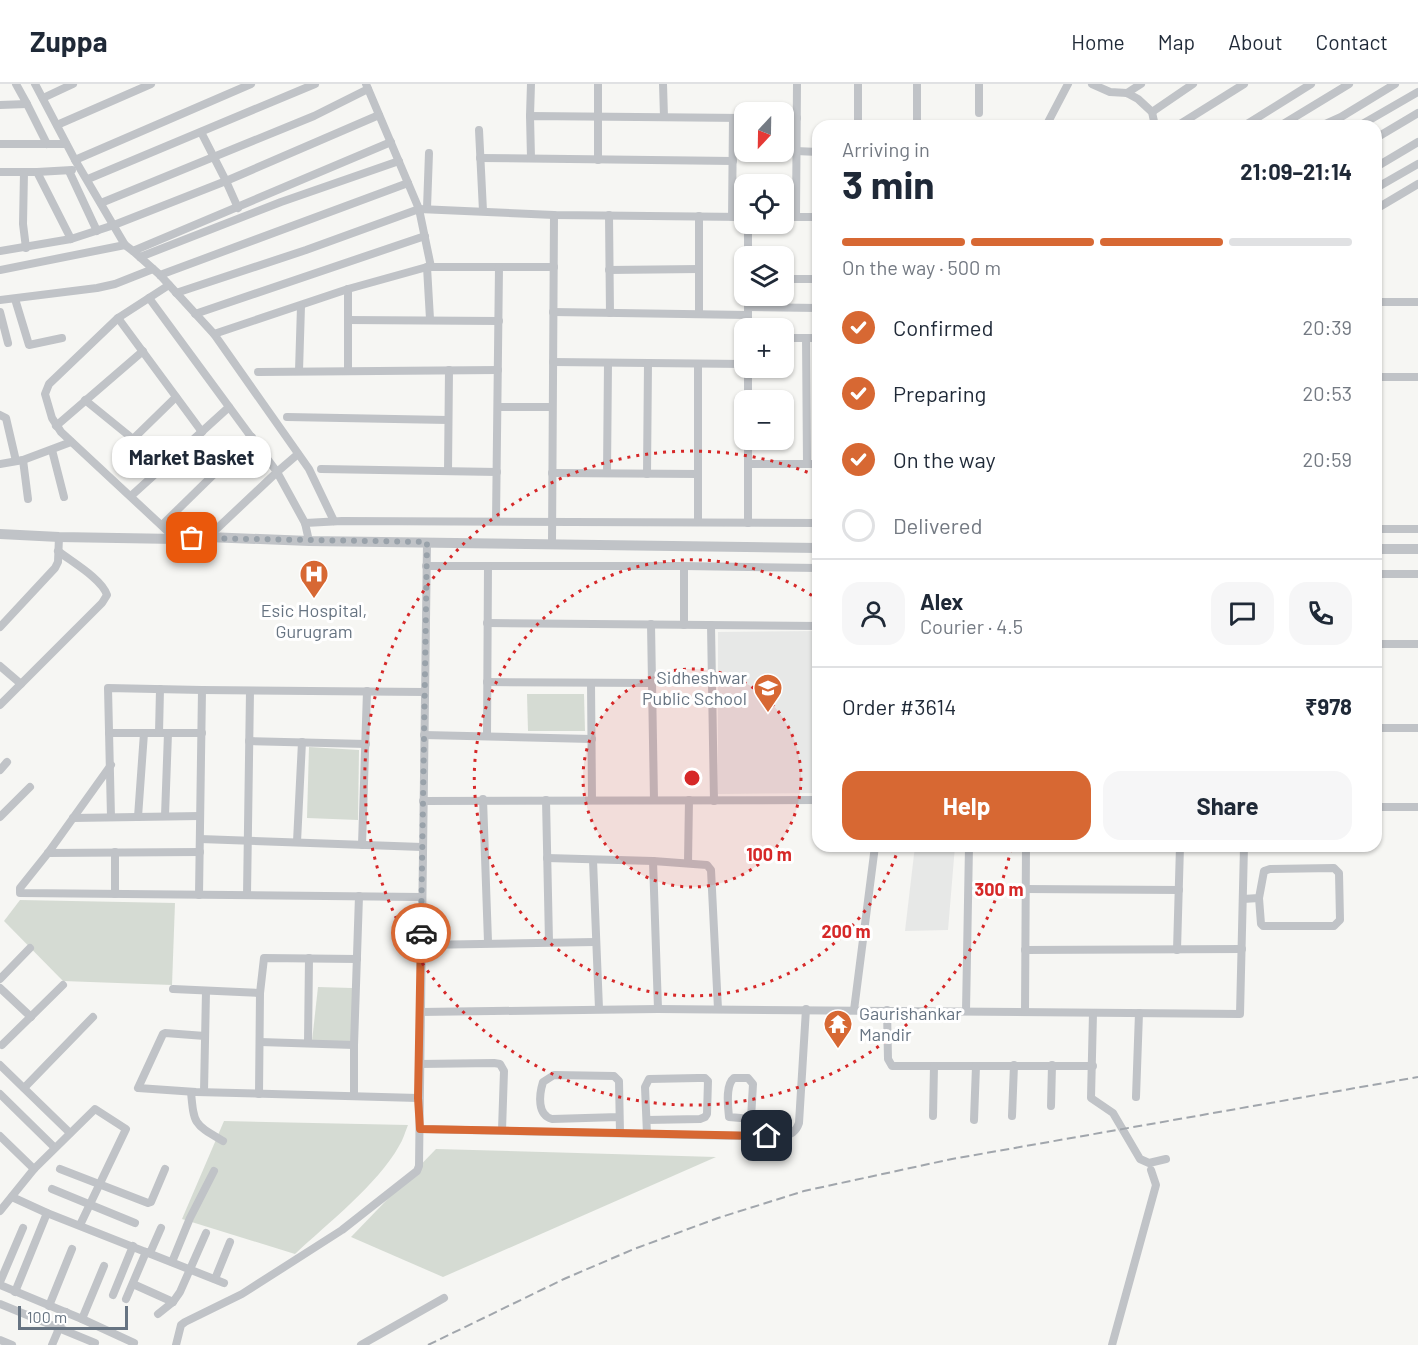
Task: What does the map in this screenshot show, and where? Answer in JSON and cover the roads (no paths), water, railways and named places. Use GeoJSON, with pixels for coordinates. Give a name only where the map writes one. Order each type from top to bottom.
{"type":"FeatureCollection","features":[{"type":"Feature","properties":{"kind":"street"},"geometry":{"type":"LineString","coordinates":[[16,84],[46,144]]}},
{"type":"Feature","properties":{"kind":"street"},"geometry":{"type":"LineString","coordinates":[[35,84],[66,144],[125,245],[156,272],[214,334],[309,469],[334,521]]}},
{"type":"Feature","properties":{"kind":"street"},"geometry":{"type":"LineString","coordinates":[[43,98],[73,84]]}},
{"type":"Feature","properties":{"kind":"street"},"geometry":{"type":"LineString","coordinates":[[57,125],[151,84]]}},
{"type":"Feature","properties":{"kind":"street"},"geometry":{"type":"LineString","coordinates":[[0,172],[69,171],[77,163],[251,84]]}},
{"type":"Feature","properties":{"kind":"street"},"geometry":{"type":"LineString","coordinates":[[88,179],[315,84]]}},
{"type":"Feature","properties":{"kind":"street"},"geometry":{"type":"LineString","coordinates":[[531,84],[531,158]]}},
{"type":"Feature","properties":{"kind":"street"},"geometry":{"type":"LineString","coordinates":[[598,84],[598,160]]}},
{"type":"Feature","properties":{"kind":"street"},"geometry":{"type":"LineString","coordinates":[[663,84],[664,117]]}},
{"type":"Feature","properties":{"kind":"street"},"geometry":{"type":"LineString","coordinates":[[797,84],[796,217],[812,218]]}},
{"type":"Feature","properties":{"kind":"street"},"geometry":{"type":"LineString","coordinates":[[858,84],[858,120]]}},
{"type":"Feature","properties":{"kind":"street"},"geometry":{"type":"LineString","coordinates":[[917,84],[917,120]]}},
{"type":"Feature","properties":{"kind":"street"},"geometry":{"type":"LineString","coordinates":[[979,84],[979,113]]}},
{"type":"Feature","properties":{"kind":"street"},"geometry":{"type":"LineString","coordinates":[[1049,120],[1068,84]]}},
{"type":"Feature","properties":{"kind":"street"},"geometry":{"type":"LineString","coordinates":[[1092,84],[1110,92],[1127,93],[1152,112],[1154,120]]}},
{"type":"Feature","properties":{"kind":"street"},"geometry":{"type":"LineString","coordinates":[[1127,93],[1141,84]]}},
{"type":"Feature","properties":{"kind":"street"},"geometry":{"type":"LineString","coordinates":[[1152,112],[1193,84]]}},
{"type":"Feature","properties":{"kind":"street"},"geometry":{"type":"LineString","coordinates":[[1187,120],[1244,84]]}},
{"type":"Feature","properties":{"kind":"street"},"geometry":{"type":"LineString","coordinates":[[1254,120],[1311,84]]}},
{"type":"Feature","properties":{"kind":"street"},"geometry":{"type":"LineString","coordinates":[[1290,120],[1349,84]]}},
{"type":"Feature","properties":{"kind":"street"},"geometry":{"type":"LineString","coordinates":[[1334,120],[1395,84]]}},
{"type":"Feature","properties":{"kind":"street"},"geometry":{"type":"LineString","coordinates":[[101,203],[314,116],[367,87],[408,183],[423,208]]}},
{"type":"Feature","properties":{"kind":"street"},"geometry":{"type":"LineString","coordinates":[[1369,120],[1418,92]]}},
{"type":"Feature","properties":{"kind":"street"},"geometry":{"type":"LineString","coordinates":[[0,105],[27,104]]}},
{"type":"Feature","properties":{"kind":"street"},"geometry":{"type":"LineString","coordinates":[[1382,134],[1418,113]]}},
{"type":"Feature","properties":{"kind":"street"},"geometry":{"type":"LineString","coordinates":[[0,251],[71,239],[114,225],[226,181],[379,115]]}},
{"type":"Feature","properties":{"kind":"street"},"geometry":{"type":"LineString","coordinates":[[176,293],[423,208],[554,214],[732,217],[733,118],[530,116]]}},
{"type":"Feature","properties":{"kind":"street"},"geometry":{"type":"LineString","coordinates":[[479,130],[483,211]]}},
{"type":"Feature","properties":{"kind":"street"},"geometry":{"type":"LineString","coordinates":[[201,132],[238,208]]}},
{"type":"Feature","properties":{"kind":"street"},"geometry":{"type":"LineString","coordinates":[[136,254],[390,142]]}},
{"type":"Feature","properties":{"kind":"street"},"geometry":{"type":"LineString","coordinates":[[1382,163],[1418,142]]}},
{"type":"Feature","properties":{"kind":"street"},"geometry":{"type":"LineString","coordinates":[[0,144],[66,144]]}},
{"type":"Feature","properties":{"kind":"street"},"geometry":{"type":"LineString","coordinates":[[796,151],[812,152]]}},
{"type":"Feature","properties":{"kind":"street"},"geometry":{"type":"LineString","coordinates":[[429,153],[423,208],[429,267],[430,319]]}},
{"type":"Feature","properties":{"kind":"street"},"geometry":{"type":"LineString","coordinates":[[480,158],[733,161]]}},
{"type":"Feature","properties":{"kind":"street"},"geometry":{"type":"LineString","coordinates":[[136,254],[399,161]]}},
{"type":"Feature","properties":{"kind":"street"},"geometry":{"type":"LineString","coordinates":[[1382,185],[1418,164]]}},
{"type":"Feature","properties":{"kind":"street"},"geometry":{"type":"LineString","coordinates":[[69,171],[97,231]]}},
{"type":"Feature","properties":{"kind":"street"},"geometry":{"type":"LineString","coordinates":[[24,172],[23,224],[26,248]]}},
{"type":"Feature","properties":{"kind":"street"},"geometry":{"type":"LineString","coordinates":[[37,172],[71,239]]}},
{"type":"Feature","properties":{"kind":"street"},"geometry":{"type":"LineString","coordinates":[[0,300],[115,284],[156,272],[408,183]]}},
{"type":"Feature","properties":{"kind":"street"},"geometry":{"type":"LineString","coordinates":[[1382,205],[1418,184]]}},
{"type":"Feature","properties":{"kind":"street"},"geometry":{"type":"LineString","coordinates":[[278,190],[281,202]]}},
{"type":"Feature","properties":{"kind":"street"},"geometry":{"type":"LineString","coordinates":[[552,543],[554,214]]}},
{"type":"Feature","properties":{"kind":"street"},"geometry":{"type":"LineString","coordinates":[[609,215],[610,313]]}},
{"type":"Feature","properties":{"kind":"street"},"geometry":{"type":"LineString","coordinates":[[699,216],[699,314]]}},
{"type":"Feature","properties":{"kind":"street"},"geometry":{"type":"LineString","coordinates":[[195,314],[425,236]]}},
{"type":"Feature","properties":{"kind":"street"},"geometry":{"type":"LineString","coordinates":[[0,270],[125,245]]}},
{"type":"Feature","properties":{"kind":"street"},"geometry":{"type":"LineString","coordinates":[[214,334],[348,289],[429,267],[554,267]]}},
{"type":"Feature","properties":{"kind":"street"},"geometry":{"type":"LineString","coordinates":[[496,521],[499,267]]}},
{"type":"Feature","properties":{"kind":"street"},"geometry":{"type":"LineString","coordinates":[[609,270],[699,269]]}},
{"type":"Feature","properties":{"kind":"street"},"geometry":{"type":"LineString","coordinates":[[794,279],[812,279]]}},
{"type":"Feature","properties":{"kind":"street"},"geometry":{"type":"LineString","coordinates":[[169,285],[118,318],[45,389],[45,398],[56,426],[176,539]]}},
{"type":"Feature","properties":{"kind":"street"},"geometry":{"type":"LineString","coordinates":[[348,289],[348,370]]}},
{"type":"Feature","properties":{"kind":"street"},"geometry":{"type":"LineString","coordinates":[[149,298],[276,472],[305,523],[309,541]]}},
{"type":"Feature","properties":{"kind":"street"},"geometry":{"type":"LineString","coordinates":[[15,299],[29,345],[62,338]]}},
{"type":"Feature","properties":{"kind":"street"},"geometry":{"type":"LineString","coordinates":[[1382,302],[1418,302]]}},
{"type":"Feature","properties":{"kind":"street"},"geometry":{"type":"LineString","coordinates":[[299,370],[301,306]]}},
{"type":"Feature","properties":{"kind":"street"},"geometry":{"type":"LineString","coordinates":[[748,306],[748,318]]}},
{"type":"Feature","properties":{"kind":"street"},"geometry":{"type":"LineString","coordinates":[[553,312],[699,314],[812,308]]}},
{"type":"Feature","properties":{"kind":"street"},"geometry":{"type":"LineString","coordinates":[[0,312],[8,343]]}},
{"type":"Feature","properties":{"kind":"street"},"geometry":{"type":"LineString","coordinates":[[118,318],[202,432]]}},
{"type":"Feature","properties":{"kind":"street"},"geometry":{"type":"LineString","coordinates":[[348,320],[499,321]]}},
{"type":"Feature","properties":{"kind":"street"},"geometry":{"type":"LineString","coordinates":[[794,338],[812,338]]}},
{"type":"Feature","properties":{"kind":"street"},"geometry":{"type":"LineString","coordinates":[[806,338],[807,464]]}},
{"type":"Feature","properties":{"kind":"street"},"geometry":{"type":"LineString","coordinates":[[56,426],[143,351]]}},
{"type":"Feature","properties":{"kind":"street"},"geometry":{"type":"LineString","coordinates":[[553,362],[734,364]]}},
{"type":"Feature","properties":{"kind":"street"},"geometry":{"type":"LineString","coordinates":[[607,473],[608,363]]}},
{"type":"Feature","properties":{"kind":"street"},"geometry":{"type":"LineString","coordinates":[[646,474],[648,363]]}},
{"type":"Feature","properties":{"kind":"street"},"geometry":{"type":"LineString","coordinates":[[698,364],[698,522]]}},
{"type":"Feature","properties":{"kind":"street"},"geometry":{"type":"LineString","coordinates":[[448,471],[449,370]]}},
{"type":"Feature","properties":{"kind":"street"},"geometry":{"type":"LineString","coordinates":[[258,372],[498,370]]}},
{"type":"Feature","properties":{"kind":"street"},"geometry":{"type":"LineString","coordinates":[[1382,377],[1418,377]]}},
{"type":"Feature","properties":{"kind":"street"},"geometry":{"type":"LineString","coordinates":[[133,439],[176,397]]}},
{"type":"Feature","properties":{"kind":"street"},"geometry":{"type":"LineString","coordinates":[[85,400],[165,465]]}},
{"type":"Feature","properties":{"kind":"street"},"geometry":{"type":"LineString","coordinates":[[131,496],[229,407]]}},
{"type":"Feature","properties":{"kind":"street"},"geometry":{"type":"LineString","coordinates":[[498,408],[552,407]]}},
{"type":"Feature","properties":{"kind":"street"},"geometry":{"type":"LineString","coordinates":[[0,416],[6,418],[28,500]]}},
{"type":"Feature","properties":{"kind":"street"},"geometry":{"type":"LineString","coordinates":[[287,417],[448,420]]}},
{"type":"Feature","properties":{"kind":"street"},"geometry":{"type":"LineString","coordinates":[[162,525],[252,437]]}},
{"type":"Feature","properties":{"kind":"street"},"geometry":{"type":"LineString","coordinates":[[0,464],[52,450],[71,442]]}},
{"type":"Feature","properties":{"kind":"street"},"geometry":{"type":"LineString","coordinates":[[52,450],[64,497]]}},
{"type":"Feature","properties":{"kind":"street"},"geometry":{"type":"LineString","coordinates":[[748,450],[748,522]]}},
{"type":"Feature","properties":{"kind":"street"},"geometry":{"type":"LineString","coordinates":[[208,537],[298,454]]}},
{"type":"Feature","properties":{"kind":"street"},"geometry":{"type":"LineString","coordinates":[[748,464],[812,464]]}},
{"type":"Feature","properties":{"kind":"street"},"geometry":{"type":"LineString","coordinates":[[321,469],[497,472]]}},
{"type":"Feature","properties":{"kind":"street"},"geometry":{"type":"LineString","coordinates":[[552,473],[698,474]]}},
{"type":"Feature","properties":{"kind":"street"},"geometry":{"type":"LineString","coordinates":[[305,523],[334,521],[812,523]]}},
{"type":"Feature","properties":{"kind":"street"},"geometry":{"type":"LineString","coordinates":[[1382,529],[1418,529]]}},
{"type":"Feature","properties":{"kind":"street"},"geometry":{"type":"LineString","coordinates":[[0,534],[59,537],[176,539],[208,537],[309,541],[812,548]]}},
{"type":"Feature","properties":{"kind":"street"},"geometry":{"type":"LineString","coordinates":[[0,627],[51,573],[58,562],[59,537]]}},
{"type":"Feature","properties":{"kind":"street"},"geometry":{"type":"LineString","coordinates":[[176,1345],[181,1325],[185,1322],[242,1294],[342,1230],[417,1171],[420,1162],[418,1098],[427,542]]}},
{"type":"Feature","properties":{"kind":"street"},"geometry":{"type":"LineString","coordinates":[[1382,549],[1418,549]]}},
{"type":"Feature","properties":{"kind":"street"},"geometry":{"type":"LineString","coordinates":[[0,705],[102,603],[107,595],[94,579],[58,552]]}},
{"type":"Feature","properties":{"kind":"street"},"geometry":{"type":"LineString","coordinates":[[426,566],[812,568]]}},
{"type":"Feature","properties":{"kind":"street"},"geometry":{"type":"LineString","coordinates":[[487,736],[488,566]]}},
{"type":"Feature","properties":{"kind":"street"},"geometry":{"type":"LineString","coordinates":[[684,566],[684,625]]}},
{"type":"Feature","properties":{"kind":"street"},"geometry":{"type":"LineString","coordinates":[[1382,574],[1418,574]]}},
{"type":"Feature","properties":{"kind":"street"},"geometry":{"type":"LineString","coordinates":[[487,623],[812,626]]}},
{"type":"Feature","properties":{"kind":"street"},"geometry":{"type":"LineString","coordinates":[[651,624],[654,800]]}},
{"type":"Feature","properties":{"kind":"street"},"geometry":{"type":"LineString","coordinates":[[711,625],[714,801]]}},
{"type":"Feature","properties":{"kind":"street"},"geometry":{"type":"LineString","coordinates":[[1382,644],[1418,644]]}},
{"type":"Feature","properties":{"kind":"street"},"geometry":{"type":"LineString","coordinates":[[0,666],[21,684]]}},
{"type":"Feature","properties":{"kind":"street"},"geometry":{"type":"LineString","coordinates":[[487,682],[652,683]]}},
{"type":"Feature","properties":{"kind":"street"},"geometry":{"type":"LineString","coordinates":[[591,683],[592,800]]}},
{"type":"Feature","properties":{"kind":"street"},"geometry":{"type":"LineString","coordinates":[[111,817],[108,688],[424,692]]}},
{"type":"Feature","properties":{"kind":"street"},"geometry":{"type":"LineString","coordinates":[[160,689],[164,733],[165,816]]}},
{"type":"Feature","properties":{"kind":"street"},"geometry":{"type":"LineString","coordinates":[[199,895],[202,690]]}},
{"type":"Feature","properties":{"kind":"street"},"geometry":{"type":"LineString","coordinates":[[247,895],[250,691]]}},
{"type":"Feature","properties":{"kind":"street"},"geometry":{"type":"LineString","coordinates":[[362,845],[366,691]]}},
{"type":"Feature","properties":{"kind":"street"},"geometry":{"type":"LineString","coordinates":[[1382,728],[1418,728]]}},
{"type":"Feature","properties":{"kind":"street"},"geometry":{"type":"LineString","coordinates":[[109,733],[202,733]]}},
{"type":"Feature","properties":{"kind":"street"},"geometry":{"type":"LineString","coordinates":[[138,817],[144,733]]}},
{"type":"Feature","properties":{"kind":"street"},"geometry":{"type":"LineString","coordinates":[[424,735],[592,739]]}},
{"type":"Feature","properties":{"kind":"street"},"geometry":{"type":"LineString","coordinates":[[249,741],[366,744]]}},
{"type":"Feature","properties":{"kind":"street"},"geometry":{"type":"LineString","coordinates":[[297,842],[302,742]]}},
{"type":"Feature","properties":{"kind":"street"},"geometry":{"type":"LineString","coordinates":[[0,770],[7,762]]}},
{"type":"Feature","properties":{"kind":"street"},"geometry":{"type":"LineString","coordinates":[[111,765],[20,888],[20,893],[421,897]]}},
{"type":"Feature","properties":{"kind":"street"},"geometry":{"type":"LineString","coordinates":[[0,817],[30,787]]}},
{"type":"Feature","properties":{"kind":"street"},"geometry":{"type":"LineString","coordinates":[[423,801],[483,799],[812,800]]}},
{"type":"Feature","properties":{"kind":"street"},"geometry":{"type":"LineString","coordinates":[[483,799],[488,942]]}},
{"type":"Feature","properties":{"kind":"street"},"geometry":{"type":"LineString","coordinates":[[546,800],[549,942]]}},
{"type":"Feature","properties":{"kind":"street"},"geometry":{"type":"LineString","coordinates":[[688,800],[688,862]]}},
{"type":"Feature","properties":{"kind":"street"},"geometry":{"type":"LineString","coordinates":[[1382,807],[1418,807]]}},
{"type":"Feature","properties":{"kind":"street"},"geometry":{"type":"LineString","coordinates":[[73,818],[200,816]]}},
{"type":"Feature","properties":{"kind":"street"},"geometry":{"type":"LineString","coordinates":[[200,838],[422,847]]}},
{"type":"Feature","properties":{"kind":"street"},"geometry":{"type":"LineString","coordinates":[[115,852],[116,894]]}},
{"type":"Feature","properties":{"kind":"street"},"geometry":{"type":"LineString","coordinates":[[48,853],[200,852]]}},
{"type":"Feature","properties":{"kind":"street"},"geometry":{"type":"LineString","coordinates":[[854,1010],[874,852]]}},
{"type":"Feature","properties":{"kind":"street"},"geometry":{"type":"LineString","coordinates":[[966,1011],[969,852]]}},
{"type":"Feature","properties":{"kind":"street"},"geometry":{"type":"LineString","coordinates":[[1025,1012],[1026,852]]}},
{"type":"Feature","properties":{"kind":"street"},"geometry":{"type":"LineString","coordinates":[[1177,950],[1180,852]]}},
{"type":"Feature","properties":{"kind":"street"},"geometry":{"type":"LineString","coordinates":[[420,1012],[806,1009],[1240,1014],[1244,852]]}},
{"type":"Feature","properties":{"kind":"street"},"geometry":{"type":"LineString","coordinates":[[547,858],[688,862],[704,863],[710,867],[718,1009]]}},
{"type":"Feature","properties":{"kind":"street"},"geometry":{"type":"LineString","coordinates":[[593,860],[599,1009]]}},
{"type":"Feature","properties":{"kind":"street"},"geometry":{"type":"LineString","coordinates":[[653,861],[658,1009]]}},
{"type":"Feature","properties":{"kind":"street"},"geometry":{"type":"LineString","coordinates":[[1334,868],[1339,873],[1340,920],[1334,926],[1263,926],[1259,898],[1262,876],[1270,869],[1334,868]]}},
{"type":"Feature","properties":{"kind":"street"},"geometry":{"type":"LineString","coordinates":[[1026,889],[1179,890]]}},
{"type":"Feature","properties":{"kind":"street"},"geometry":{"type":"LineString","coordinates":[[354,1096],[359,896]]}},
{"type":"Feature","properties":{"kind":"street"},"geometry":{"type":"LineString","coordinates":[[1243,899],[1259,898]]}},
{"type":"Feature","properties":{"kind":"street"},"geometry":{"type":"LineString","coordinates":[[421,945],[488,942],[595,942]]}},
{"type":"Feature","properties":{"kind":"street"},"geometry":{"type":"LineString","coordinates":[[0,979],[30,948]]}},
{"type":"Feature","properties":{"kind":"street"},"geometry":{"type":"LineString","coordinates":[[1025,950],[1242,949]]}},
{"type":"Feature","properties":{"kind":"street"},"geometry":{"type":"LineString","coordinates":[[259,1094],[260,993],[264,958],[357,959]]}},
{"type":"Feature","properties":{"kind":"street"},"geometry":{"type":"LineString","coordinates":[[308,1043],[309,958]]}},
{"type":"Feature","properties":{"kind":"street"},"geometry":{"type":"LineString","coordinates":[[2,1045],[63,985]]}},
{"type":"Feature","properties":{"kind":"street"},"geometry":{"type":"LineString","coordinates":[[0,988],[31,1017]]}},
{"type":"Feature","properties":{"kind":"street"},"geometry":{"type":"LineString","coordinates":[[173,989],[260,993]]}},
{"type":"Feature","properties":{"kind":"street"},"geometry":{"type":"LineString","coordinates":[[204,1092],[206,991]]}},
{"type":"Feature","properties":{"kind":"street"},"geometry":{"type":"LineString","coordinates":[[420,1129],[783,1137],[790,1135],[799,1123],[806,1009]]}},
{"type":"Feature","properties":{"kind":"street"},"geometry":{"type":"LineString","coordinates":[[887,1010],[889,1063],[895,1067],[1092,1066]]}},
{"type":"Feature","properties":{"kind":"street"},"geometry":{"type":"LineString","coordinates":[[1094,1013],[1092,1100],[1113,1113],[1140,1159],[1149,1163],[1167,1159]]}},
{"type":"Feature","properties":{"kind":"street"},"geometry":{"type":"LineString","coordinates":[[1136,1097],[1139,1013]]}},
{"type":"Feature","properties":{"kind":"street"},"geometry":{"type":"LineString","coordinates":[[24,1088],[93,1017]]}},
{"type":"Feature","properties":{"kind":"street"},"geometry":{"type":"LineString","coordinates":[[205,1036],[163,1034],[137,1086],[141,1089],[191,1092],[418,1098]]}},
{"type":"Feature","properties":{"kind":"street"},"geometry":{"type":"LineString","coordinates":[[260,1042],[354,1045]]}},
{"type":"Feature","properties":{"kind":"street"},"geometry":{"type":"LineString","coordinates":[[419,1064],[500,1064],[504,1071],[502,1131]]}},
{"type":"Feature","properties":{"kind":"street"},"geometry":{"type":"LineString","coordinates":[[0,1065],[70,1132]]}},
{"type":"Feature","properties":{"kind":"street"},"geometry":{"type":"LineString","coordinates":[[1012,1116],[1014,1065]]}},
{"type":"Feature","properties":{"kind":"street"},"geometry":{"type":"LineString","coordinates":[[1051,1106],[1052,1065]]}},
{"type":"Feature","properties":{"kind":"street"},"geometry":{"type":"LineString","coordinates":[[933,1116],[934,1066]]}},
{"type":"Feature","properties":{"kind":"street"},"geometry":{"type":"LineString","coordinates":[[974,1120],[976,1066]]}},
{"type":"Feature","properties":{"kind":"street"},"geometry":{"type":"LineString","coordinates":[[619,1117],[547,1118],[541,1109],[543,1082],[554,1075],[614,1076],[619,1082],[620,1133]]}},
{"type":"Feature","properties":{"kind":"street"},"geometry":{"type":"LineString","coordinates":[[647,1120],[705,1117],[708,1082],[705,1078],[649,1079],[645,1087],[647,1134]]}},
{"type":"Feature","properties":{"kind":"street"},"geometry":{"type":"LineString","coordinates":[[750,1136],[752,1119],[753,1084],[748,1078],[734,1078],[729,1082],[728,1088],[729,1117],[752,1119]]}},
{"type":"Feature","properties":{"kind":"street"},"geometry":{"type":"LineString","coordinates":[[191,1092],[194,1120],[200,1128],[223,1141]]}},
{"type":"Feature","properties":{"kind":"street"},"geometry":{"type":"LineString","coordinates":[[0,1094],[54,1147]]}},
{"type":"Feature","properties":{"kind":"street"},"geometry":{"type":"LineString","coordinates":[[0,1211],[54,1147],[95,1109],[126,1129],[80,1225]]}},
{"type":"Feature","properties":{"kind":"street"},"geometry":{"type":"LineString","coordinates":[[0,1136],[34,1169]]}},
{"type":"Feature","properties":{"kind":"street"},"geometry":{"type":"LineString","coordinates":[[60,1169],[150,1203],[165,1169]]}},
{"type":"Feature","properties":{"kind":"street"},"geometry":{"type":"LineString","coordinates":[[172,1262],[190,1218],[214,1171]]}},
{"type":"Feature","properties":{"kind":"street"},"geometry":{"type":"LineString","coordinates":[[1112,1345],[1156,1185],[1153,1175]]}},
{"type":"Feature","properties":{"kind":"street"},"geometry":{"type":"LineString","coordinates":[[52,1189],[135,1223]]}},
{"type":"Feature","properties":{"kind":"street"},"geometry":{"type":"LineString","coordinates":[[12,1197],[225,1283]]}},
{"type":"Feature","properties":{"kind":"street"},"geometry":{"type":"LineString","coordinates":[[15,1292],[47,1213]]}},
{"type":"Feature","properties":{"kind":"street"},"geometry":{"type":"LineString","coordinates":[[23,1228],[0,1284],[134,1342]]}},
{"type":"Feature","properties":{"kind":"street"},"geometry":{"type":"LineString","coordinates":[[126,1299],[161,1228]]}},
{"type":"Feature","properties":{"kind":"street"},"geometry":{"type":"LineString","coordinates":[[158,1314],[173,1302],[180,1292],[206,1233]]}},
{"type":"Feature","properties":{"kind":"street"},"geometry":{"type":"LineString","coordinates":[[215,1280],[230,1242]]}},
{"type":"Feature","properties":{"kind":"street"},"geometry":{"type":"LineString","coordinates":[[112,1295],[133,1246]]}},
{"type":"Feature","properties":{"kind":"street"},"geometry":{"type":"LineString","coordinates":[[49,1306],[72,1249]]}},
{"type":"Feature","properties":{"kind":"street"},"geometry":{"type":"LineString","coordinates":[[82,1319],[104,1266]]}},
{"type":"Feature","properties":{"kind":"street"},"geometry":{"type":"LineString","coordinates":[[133,1284],[173,1302]]}},
{"type":"Feature","properties":{"kind":"street"},"geometry":{"type":"LineString","coordinates":[[361,1345],[444,1298]]}},
{"type":"Feature","properties":{"kind":"street"},"geometry":{"type":"LineString","coordinates":[[0,1304],[95,1343]]}},
{"type":"Feature","properties":{"kind":"street"},"geometry":{"type":"LineString","coordinates":[[52,1345],[66,1312]]}},
{"type":"Feature","properties":{"kind":"street"},"geometry":{"type":"LineString","coordinates":[[0,1340],[12,1345]]}},
{"type":"Feature","properties":{"kind":"railway"},"geometry":{"type":"LineString","coordinates":[[428,1345],[564,1279],[634,1249],[718,1218],[804,1191],[952,1159],[1418,1077]]}},
{"type":"Feature","properties":{"kind":"place","name":"Market Basket"},"geometry":{"type":"Point","coordinates":[192,538]}},
{"type":"Feature","properties":{"kind":"place","name":"Esic Hospital, Gurugram"},"geometry":{"type":"Point","coordinates":[314,600]}},
{"type":"Feature","properties":{"kind":"place","name":"Sidheshwar Public School"},"geometry":{"type":"Point","coordinates":[768,714]}},
{"type":"Feature","properties":{"kind":"place","name":"Gaurishankar Mandir"},"geometry":{"type":"Point","coordinates":[838,1050]}}]}
